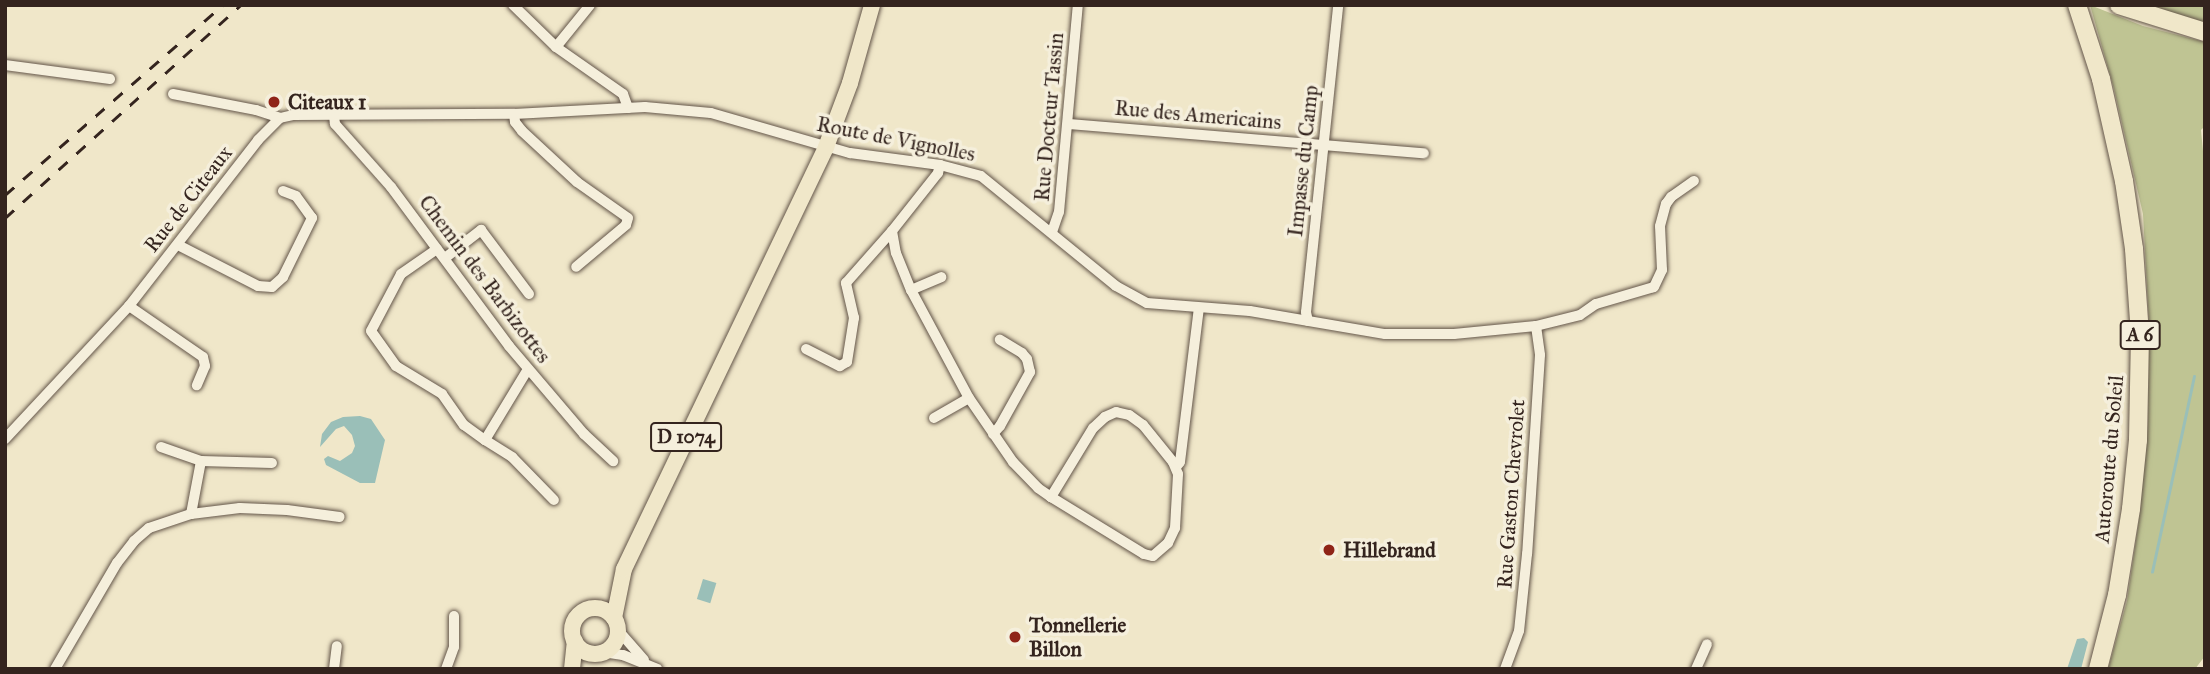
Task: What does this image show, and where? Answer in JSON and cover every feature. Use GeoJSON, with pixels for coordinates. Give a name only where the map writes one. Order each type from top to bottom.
{"type":"FeatureCollection","features":[{"type":"Feature","properties":{"kind":"highway","name":"Autoroute du Soleil"},"geometry":{"type":"LineString","coordinates":[[2077,5],[2101,79],[2121,164],[2134,249],[2140,327],[2139,405],[2133,492],[2122,569],[2098,669]]}},
{"type":"Feature","properties":{"kind":"highway"},"geometry":{"type":"LineString","coordinates":[[2119,5],[2205,32]]}},
{"type":"Feature","properties":{"kind":"main road","name":"D 1074"},"geometry":{"type":"LineString","coordinates":[[821,146],[866,5]]}},
{"type":"Feature","properties":{"kind":"main road","name":"D 1074"},"geometry":{"type":"LineString","coordinates":[[591,608],[624,569],[749,304],[779,248],[854,72],[872,5]]}},
{"type":"Feature","properties":{"kind":"main road","name":"D 1074"},"geometry":{"type":"LineString","coordinates":[[615,624],[624,569]]}},
{"type":"Feature","properties":{"kind":"main road"},"geometry":{"type":"LineString","coordinates":[[572,669],[575,641],[573,622],[580,613],[591,608],[600,608],[615,624],[614,643],[584,669]]}},
{"type":"Feature","properties":{"kind":"main road"},"geometry":{"type":"LineString","coordinates":[[575,641],[585,651],[601,652]]}},
{"type":"Feature","properties":{"kind":"street"},"geometry":{"type":"LineString","coordinates":[[513,5],[556,47],[623,94],[628,108]]}},
{"type":"Feature","properties":{"kind":"street"},"geometry":{"type":"LineString","coordinates":[[556,47],[590,5]]}},
{"type":"Feature","properties":{"kind":"street","name":"Rue Docteur Tassin"},"geometry":{"type":"LineString","coordinates":[[1052,232],[1058,218],[1078,5]]}},
{"type":"Feature","properties":{"kind":"street","name":"Impasse du Camp"},"geometry":{"type":"LineString","coordinates":[[1308,321],[1306,312],[1338,5]]}},
{"type":"Feature","properties":{"kind":"street"},"geometry":{"type":"LineString","coordinates":[[5,65],[110,79]]}},
{"type":"Feature","properties":{"kind":"street","name":"Route de Vignolles"},"geometry":{"type":"LineString","coordinates":[[173,94],[279,118],[293,115],[514,114],[628,108],[711,113],[858,155],[972,171],[992,182],[1122,290],[1147,303],[1250,311],[1403,335],[1485,332],[1533,326],[1580,315],[1596,304],[1654,287],[1662,270],[1660,226],[1666,204],[1671,197],[1694,181]]}},
{"type":"Feature","properties":{"kind":"street"},"geometry":{"type":"LineString","coordinates":[[514,114],[515,122],[522,131],[577,182],[628,218],[626,225],[576,267]]}},
{"type":"Feature","properties":{"kind":"street","name":"Chemin des Barbizottes"},"geometry":{"type":"LineString","coordinates":[[334,116],[335,124],[391,187],[528,369],[584,434],[613,461]]}},
{"type":"Feature","properties":{"kind":"street","name":"Rue de Citeaux"},"geometry":{"type":"LineString","coordinates":[[5,439],[129,306],[258,140],[279,118]]}},
{"type":"Feature","properties":{"kind":"street","name":"Rue des Americains"},"geometry":{"type":"LineString","coordinates":[[1068,124],[1424,153]]}},
{"type":"Feature","properties":{"kind":"street"},"geometry":{"type":"LineString","coordinates":[[806,349],[841,366],[847,362],[854,318],[846,283],[892,231],[938,173],[940,165]]}},
{"type":"Feature","properties":{"kind":"street"},"geometry":{"type":"LineString","coordinates":[[178,245],[258,286],[272,287],[283,277],[311,222],[309,210],[296,196],[283,191]]}},
{"type":"Feature","properties":{"kind":"street"},"geometry":{"type":"LineString","coordinates":[[445,258],[481,230],[529,294]]}},
{"type":"Feature","properties":{"kind":"street"},"geometry":{"type":"LineString","coordinates":[[892,231],[896,253],[911,290],[969,398],[1013,463],[1051,497],[1144,554],[1153,556],[1172,536],[1178,487],[1176,467],[1143,425],[1129,415],[1116,412],[1105,417],[1093,429],[1051,497]]}},
{"type":"Feature","properties":{"kind":"street"},"geometry":{"type":"LineString","coordinates":[[437,249],[401,274],[371,331],[396,366],[442,394],[464,425],[512,457],[555,500]]}},
{"type":"Feature","properties":{"kind":"street"},"geometry":{"type":"LineString","coordinates":[[911,290],[941,277]]}},
{"type":"Feature","properties":{"kind":"street"},"geometry":{"type":"LineString","coordinates":[[129,306],[203,357],[205,366],[197,386]]}},
{"type":"Feature","properties":{"kind":"street"},"geometry":{"type":"LineString","coordinates":[[1176,467],[1180,462],[1199,308]]}},
{"type":"Feature","properties":{"kind":"street","name":"Rue Gaston Chevrolet"},"geometry":{"type":"LineString","coordinates":[[1505,669],[1520,631],[1527,554],[1540,355],[1533,326]]}},
{"type":"Feature","properties":{"kind":"street"},"geometry":{"type":"LineString","coordinates":[[993,435],[1030,372],[1027,359],[1022,353],[1000,340]]}},
{"type":"Feature","properties":{"kind":"street"},"geometry":{"type":"LineString","coordinates":[[485,439],[528,369]]}},
{"type":"Feature","properties":{"kind":"street"},"geometry":{"type":"LineString","coordinates":[[934,418],[969,398]]}},
{"type":"Feature","properties":{"kind":"street"},"geometry":{"type":"LineString","coordinates":[[161,447],[201,461],[272,463]]}},
{"type":"Feature","properties":{"kind":"street"},"geometry":{"type":"LineString","coordinates":[[191,514],[201,461]]}},
{"type":"Feature","properties":{"kind":"street"},"geometry":{"type":"LineString","coordinates":[[55,669],[117,563],[134,541],[162,522],[191,514],[264,508],[340,517]]}},
{"type":"Feature","properties":{"kind":"street"},"geometry":{"type":"LineString","coordinates":[[446,669],[454,647],[454,616]]}},
{"type":"Feature","properties":{"kind":"street"},"geometry":{"type":"LineString","coordinates":[[615,624],[647,663]]}},
{"type":"Feature","properties":{"kind":"street"},"geometry":{"type":"LineString","coordinates":[[1696,669],[1707,643]]}},
{"type":"Feature","properties":{"kind":"street"},"geometry":{"type":"LineString","coordinates":[[334,669],[337,646]]}},
{"type":"Feature","properties":{"kind":"street"},"geometry":{"type":"LineString","coordinates":[[601,652],[647,663],[657,669]]}},
{"type":"Feature","properties":{"kind":"green space"},"geometry":{"type":"Polygon","coordinates":[[[2090,5],[2143,26],[2205,42],[2205,126],[2201,130],[2205,172],[2205,656],[2195,669],[2108,669],[2127,601],[2140,512],[2148,421],[2149,324],[2143,214],[2114,89],[2090,5]]]}},
{"type":"Feature","properties":{"kind":"green space"},"geometry":{"type":"Polygon","coordinates":[[[2136,5],[2205,5],[2205,25],[2136,5]]]}},
{"type":"Feature","properties":{"kind":"water"},"geometry":{"type":"Polygon","coordinates":[[[360,416],[371,419],[385,440],[375,483],[360,483],[326,465],[324,459],[328,456],[340,461],[352,453],[355,446],[352,435],[344,426],[336,429],[320,447],[322,434],[331,422],[343,417],[360,416]]]}},
{"type":"Feature","properties":{"kind":"water"},"geometry":{"type":"Polygon","coordinates":[[[703,579],[716,583],[710,603],[697,599],[703,579]]]}},
{"type":"Feature","properties":{"kind":"water"},"geometry":{"type":"Polygon","coordinates":[[[2084,638],[2088,642],[2081,669],[2067,669],[2077,639],[2084,638]]]}},
{"type":"Feature","properties":{"kind":"waterway"},"geometry":{"type":"LineString","coordinates":[[2152,572],[2194,376]]}},
{"type":"Feature","properties":{"kind":"railway"},"geometry":{"type":"LineString","coordinates":[[5,195],[223,5]]}},
{"type":"Feature","properties":{"kind":"railway"},"geometry":{"type":"LineString","coordinates":[[5,218],[241,5]]}},
{"type":"Feature","properties":{"kind":"place","name":"Citeaux 1"},"geometry":{"type":"Point","coordinates":[274,102]}},
{"type":"Feature","properties":{"kind":"place","name":"Hillebrand"},"geometry":{"type":"Point","coordinates":[1329,550]}},
{"type":"Feature","properties":{"kind":"place","name":"Tonnellerie Billon"},"geometry":{"type":"Point","coordinates":[1015,637]}}]}
